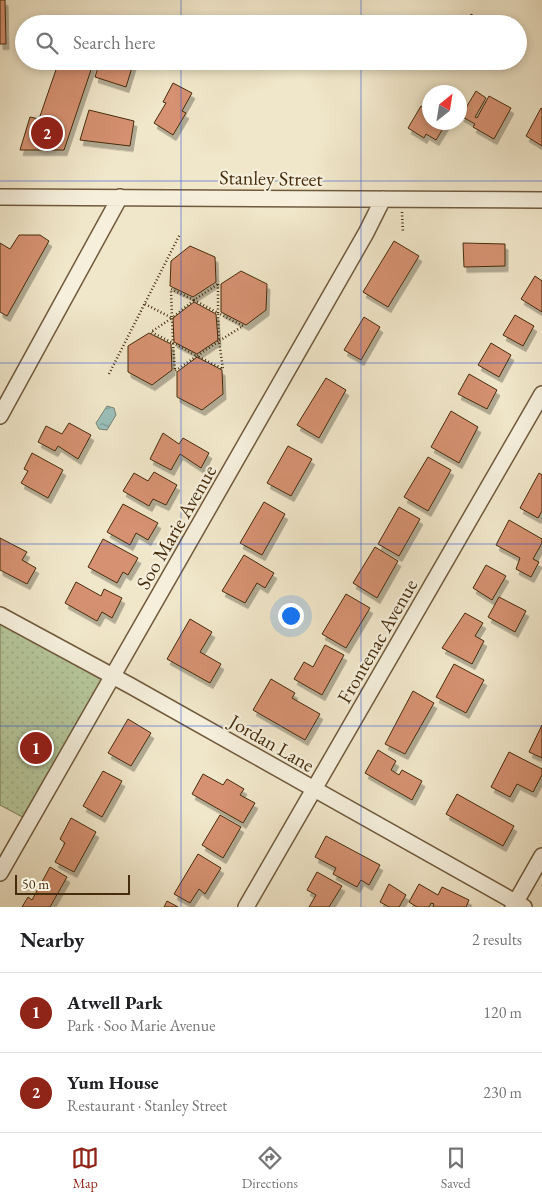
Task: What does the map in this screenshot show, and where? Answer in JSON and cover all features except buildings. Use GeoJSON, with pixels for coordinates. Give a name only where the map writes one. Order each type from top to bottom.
{"type":"FeatureCollection","features":[{"type":"Feature","properties":{"kind":"street","name":"Stanley Street"},"geometry":{"type":"LineString","coordinates":[[0,197],[542,200]]}},
{"type":"Feature","properties":{"kind":"street"},"geometry":{"type":"LineString","coordinates":[[0,416],[120,197]]}},
{"type":"Feature","properties":{"kind":"street","name":"Soo Marie Avenue"},"geometry":{"type":"LineString","coordinates":[[0,873],[361,242],[383,200]]}},
{"type":"Feature","properties":{"kind":"street","name":"Frontenac Avenue"},"geometry":{"type":"LineString","coordinates":[[246,907],[542,394]]}},
{"type":"Feature","properties":{"kind":"street","name":"Jordan Lane"},"geometry":{"type":"LineString","coordinates":[[0,615],[114,676],[517,905]]}},
{"type":"Feature","properties":{"kind":"street"},"geometry":{"type":"LineString","coordinates":[[517,905],[542,856]]}},
{"type":"Feature","properties":{"kind":"path"},"geometry":{"type":"LineString","coordinates":[[402,200],[403,234]]}},
{"type":"Feature","properties":{"kind":"path"},"geometry":{"type":"LineString","coordinates":[[109,374],[180,234]]}},
{"type":"Feature","properties":{"kind":"path"},"geometry":{"type":"LineString","coordinates":[[218,284],[218,313],[223,369],[151,332],[194,300],[218,284]]}},
{"type":"Feature","properties":{"kind":"path"},"geometry":{"type":"LineString","coordinates":[[171,288],[218,313],[244,326],[175,371],[171,288]]}},
{"type":"Feature","properties":{"kind":"path"},"geometry":{"type":"LineString","coordinates":[[145,304],[172,318]]}},
{"type":"Feature","properties":{"kind":"green space"},"geometry":{"type":"Polygon","coordinates":[[[0,616],[114,676],[30,821],[0,805],[0,616]]]}},
{"type":"Feature","properties":{"kind":"water"},"geometry":{"type":"Polygon","coordinates":[[[107,406],[114,408],[116,415],[107,430],[99,429],[96,423],[107,406]]]}},
{"type":"Feature","properties":{"kind":"place","name":"Yum House"},"geometry":{"type":"Point","coordinates":[47,133]}},
{"type":"Feature","properties":{"kind":"place","name":"Atwell Park"},"geometry":{"type":"Point","coordinates":[36,748]}}]}
